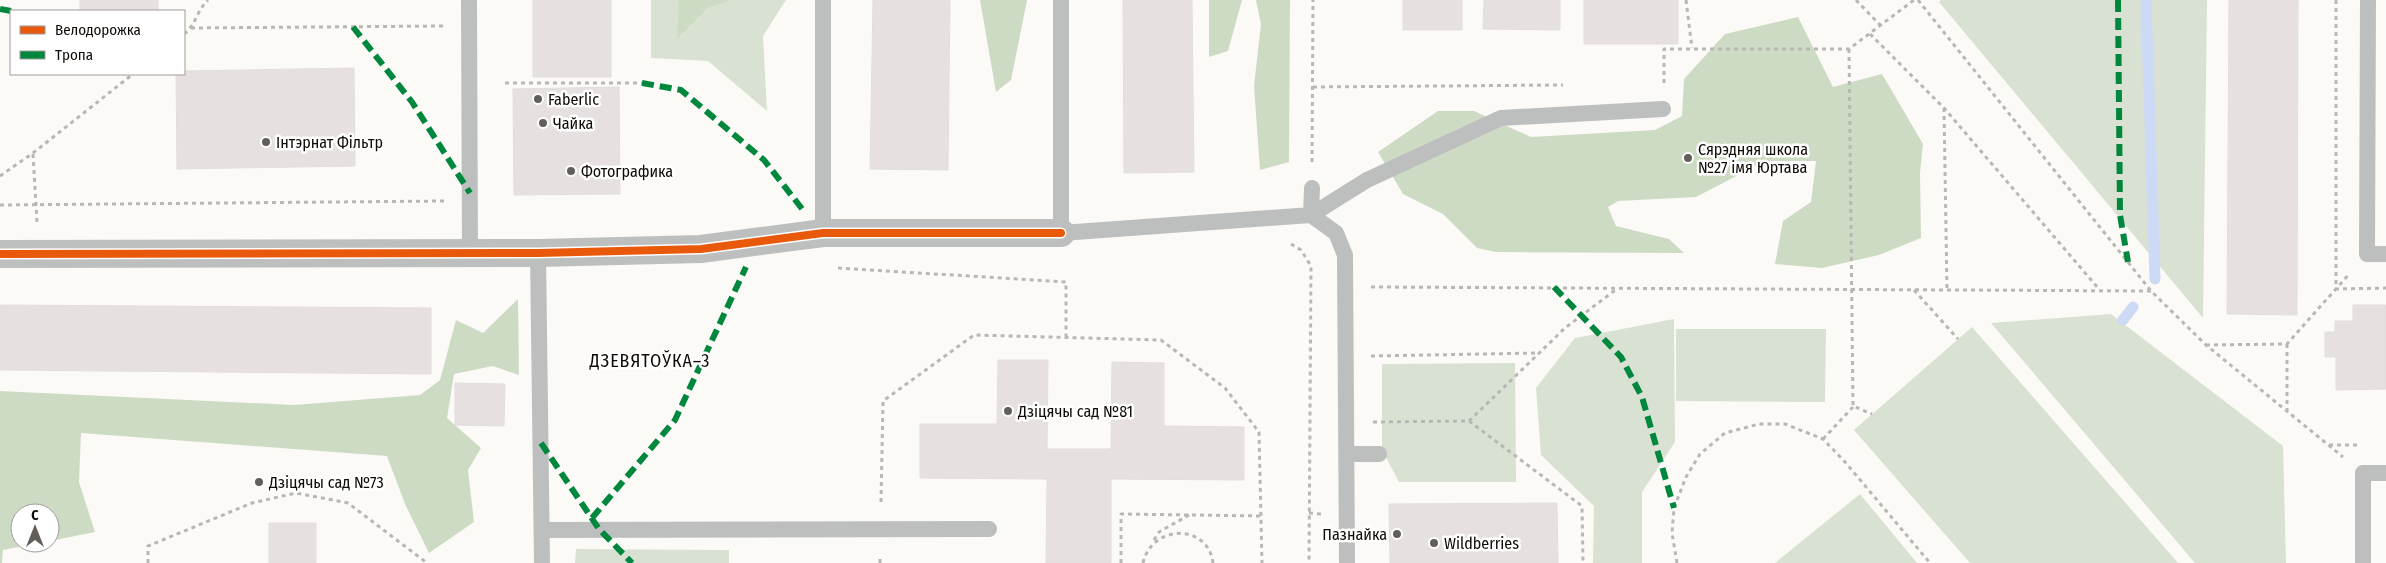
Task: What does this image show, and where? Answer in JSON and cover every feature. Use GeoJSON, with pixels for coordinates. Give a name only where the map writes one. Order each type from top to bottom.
{"type":"FeatureCollection","features":[{"type":"Feature","properties":{"kind":"street"},"geometry":{"type":"LineString","coordinates":[[0,254],[538,254],[701,249],[823,233],[1061,233]]}},
{"type":"Feature","properties":{"kind":"lane"},"geometry":{"type":"LineString","coordinates":[[469,0],[470,254]]}},
{"type":"Feature","properties":{"kind":"lane"},"geometry":{"type":"LineString","coordinates":[[823,0],[823,233]]}},
{"type":"Feature","properties":{"kind":"lane"},"geometry":{"type":"LineString","coordinates":[[1061,0],[1061,233],[1311,215],[1367,180],[1501,118],[1663,109]]}},
{"type":"Feature","properties":{"kind":"lane"},"geometry":{"type":"LineString","coordinates":[[2368,0],[2367,254],[2386,254]]}},
{"type":"Feature","properties":{"kind":"lane"},"geometry":{"type":"LineString","coordinates":[[1311,215],[1312,188]]}},
{"type":"Feature","properties":{"kind":"lane"},"geometry":{"type":"LineString","coordinates":[[1311,215],[1336,233],[1345,255],[1347,563]]}},
{"type":"Feature","properties":{"kind":"lane"},"geometry":{"type":"LineString","coordinates":[[538,254],[542,563]]}},
{"type":"Feature","properties":{"kind":"lane"},"geometry":{"type":"LineString","coordinates":[[1346,454],[1379,454]]}},
{"type":"Feature","properties":{"kind":"lane"},"geometry":{"type":"LineString","coordinates":[[2363,563],[2363,473],[2386,473]]}},
{"type":"Feature","properties":{"kind":"lane"},"geometry":{"type":"LineString","coordinates":[[542,530],[989,529]]}},
{"type":"Feature","properties":{"kind":"path"},"geometry":{"type":"LineString","coordinates":[[185,33],[191,28],[203,2],[208,0]]}},
{"type":"Feature","properties":{"kind":"path"},"geometry":{"type":"LineString","coordinates":[[1312,188],[1313,0]]}},
{"type":"Feature","properties":{"kind":"path"},"geometry":{"type":"LineString","coordinates":[[1686,0],[1692,48]]}},
{"type":"Feature","properties":{"kind":"path"},"geometry":{"type":"LineString","coordinates":[[1856,0],[1881,26]]}},
{"type":"Feature","properties":{"kind":"path"},"geometry":{"type":"LineString","coordinates":[[1663,109],[1664,49],[1849,49],[1914,0]]}},
{"type":"Feature","properties":{"kind":"path"},"geometry":{"type":"LineString","coordinates":[[1918,0],[2152,290],[2206,345],[2363,473]]}},
{"type":"Feature","properties":{"kind":"path"},"geometry":{"type":"LineString","coordinates":[[191,28],[429,27]]}},
{"type":"Feature","properties":{"kind":"path"},"geometry":{"type":"LineString","coordinates":[[1870,34],[1944,108],[2098,289]]}},
{"type":"Feature","properties":{"kind":"path"},"geometry":{"type":"LineString","coordinates":[[1823,439],[1853,406],[1849,49]]}},
{"type":"Feature","properties":{"kind":"path"},"geometry":{"type":"LineString","coordinates":[[0,176],[132,75]]}},
{"type":"Feature","properties":{"kind":"path"},"geometry":{"type":"LineString","coordinates":[[505,83],[642,83]]}},
{"type":"Feature","properties":{"kind":"path"},"geometry":{"type":"LineString","coordinates":[[1312,87],[1566,85]]}},
{"type":"Feature","properties":{"kind":"path"},"geometry":{"type":"LineString","coordinates":[[1944,108],[1947,290]]}},
{"type":"Feature","properties":{"kind":"path"},"geometry":{"type":"LineString","coordinates":[[32,153],[39,254]]}},
{"type":"Feature","properties":{"kind":"path"},"geometry":{"type":"LineString","coordinates":[[0,205],[36,203],[470,200]]}},
{"type":"Feature","properties":{"kind":"path"},"geometry":{"type":"LineString","coordinates":[[2288,412],[2287,344],[2367,254]]}},
{"type":"Feature","properties":{"kind":"path"},"geometry":{"type":"LineString","coordinates":[[833,268],[1066,282],[1066,337]]}},
{"type":"Feature","properties":{"kind":"path"},"geometry":{"type":"LineString","coordinates":[[1309,563],[1311,285],[1346,286]]}},
{"type":"Feature","properties":{"kind":"path"},"geometry":{"type":"LineString","coordinates":[[1369,297],[1369,287],[2152,290]]}},
{"type":"Feature","properties":{"kind":"path"},"geometry":{"type":"LineString","coordinates":[[1469,421],[1565,328],[1618,288]]}},
{"type":"Feature","properties":{"kind":"path"},"geometry":{"type":"LineString","coordinates":[[1914,290],[1958,340]]}},
{"type":"Feature","properties":{"kind":"path"},"geometry":{"type":"LineString","coordinates":[[880,563],[883,401],[974,335],[1160,340],[1225,388],[1259,432],[1262,563]]}},
{"type":"Feature","properties":{"kind":"path"},"geometry":{"type":"LineString","coordinates":[[2206,345],[2287,344]]}},
{"type":"Feature","properties":{"kind":"path"},"geometry":{"type":"LineString","coordinates":[[1368,356],[1541,353]]}},
{"type":"Feature","properties":{"kind":"path"},"geometry":{"type":"LineString","coordinates":[[1853,406],[1872,414]]}},
{"type":"Feature","properties":{"kind":"path"},"geometry":{"type":"LineString","coordinates":[[1369,417],[1374,422],[1469,421],[1582,506],[1583,563]]}},
{"type":"Feature","properties":{"kind":"path"},"geometry":{"type":"LineString","coordinates":[[1676,563],[1672,533],[1674,508],[1686,477],[1700,454],[1725,433],[1758,424],[1786,424],[1823,439],[1845,462],[1930,563]]}},
{"type":"Feature","properties":{"kind":"path"},"geometry":{"type":"LineString","coordinates":[[148,563],[148,546],[252,503],[296,493],[348,502],[427,563]]}},
{"type":"Feature","properties":{"kind":"path"},"geometry":{"type":"LineString","coordinates":[[1121,563],[1121,514],[1262,516]]}},
{"type":"Feature","properties":{"kind":"path"},"geometry":{"type":"LineString","coordinates":[[1143,563],[1148,549],[1159,532],[1190,514]]}},
{"type":"Feature","properties":{"kind":"path"},"geometry":{"type":"LineString","coordinates":[[1148,549],[1156,540],[1173,532],[1190,534],[1203,542],[1212,557],[1213,563]]}},
{"type":"Feature","properties":{"kind":"green space"},"geometry":{"type":"Polygon","coordinates":[[[651,0],[786,0],[763,36],[767,111],[708,61],[651,58],[651,0]]]}},
{"type":"Feature","properties":{"kind":"green space"},"geometry":{"type":"Polygon","coordinates":[[[679,0],[731,0],[709,7],[677,39],[679,0]]]}},
{"type":"Feature","properties":{"kind":"green space"},"geometry":{"type":"Polygon","coordinates":[[[980,0],[1027,0],[1011,80],[996,92],[980,0]]]}},
{"type":"Feature","properties":{"kind":"green space"},"geometry":{"type":"Polygon","coordinates":[[[1209,0],[1242,0],[1228,51],[1209,57],[1209,0]]]}},
{"type":"Feature","properties":{"kind":"green space"},"geometry":{"type":"Polygon","coordinates":[[[1256,0],[1290,0],[1289,162],[1260,170],[1254,86],[1261,24],[1256,0]]]}},
{"type":"Feature","properties":{"kind":"green space"},"geometry":{"type":"Polygon","coordinates":[[[1941,0],[2207,0],[2203,318],[1939,2],[1941,0]]]}},
{"type":"Feature","properties":{"kind":"green space"},"geometry":{"type":"Polygon","coordinates":[[[1798,17],[1833,87],[1882,74],[1923,144],[1920,173],[1921,238],[1879,255],[1822,268],[1775,264],[1783,221],[1811,202],[1816,161],[1765,161],[1696,197],[1618,201],[1608,207],[1616,226],[1669,239],[1684,253],[1496,252],[1477,248],[1443,214],[1403,194],[1378,152],[1438,111],[1474,111],[1531,137],[1655,130],[1682,116],[1684,79],[1725,34],[1798,17]]]}},
{"type":"Feature","properties":{"kind":"green space"},"geometry":{"type":"Polygon","coordinates":[[[518,299],[519,375],[493,366],[454,374],[447,418],[481,448],[468,470],[474,522],[429,553],[405,504],[387,456],[81,433],[79,482],[95,532],[60,539],[60,503],[10,503],[10,549],[3,550],[2,563],[0,563],[0,391],[294,405],[420,395],[440,380],[456,320],[483,333],[518,299]]]}},
{"type":"Feature","properties":{"kind":"green space"},"geometry":{"type":"Polygon","coordinates":[[[2111,314],[2283,446],[2286,563],[2195,563],[1991,323],[2111,314]]]}},
{"type":"Feature","properties":{"kind":"green space"},"geometry":{"type":"Polygon","coordinates":[[[1674,319],[1675,442],[1642,492],[1642,563],[1593,563],[1594,506],[1541,455],[1536,388],[1575,338],[1674,319]]]}},
{"type":"Feature","properties":{"kind":"green space"},"geometry":{"type":"Polygon","coordinates":[[[1972,327],[2178,563],[1970,563],[1854,430],[1972,327]]]}},
{"type":"Feature","properties":{"kind":"green space"},"geometry":{"type":"Polygon","coordinates":[[[1676,329],[1826,329],[1825,402],[1676,401],[1676,329]]]}},
{"type":"Feature","properties":{"kind":"green space"},"geometry":{"type":"Polygon","coordinates":[[[1515,363],[1516,482],[1399,482],[1382,450],[1382,364],[1515,363]]]}},
{"type":"Feature","properties":{"kind":"green space"},"geometry":{"type":"Polygon","coordinates":[[[1860,494],[1917,563],[1775,563],[1860,494]]]}},
{"type":"Feature","properties":{"kind":"green space"},"geometry":{"type":"Polygon","coordinates":[[[576,549],[729,550],[729,563],[575,563],[576,549]]]}},
{"type":"Feature","properties":{"kind":"building"},"geometry":{"type":"Polygon","coordinates":[[[80,0],[158,0],[158,10],[80,10],[80,0]]]}},
{"type":"Feature","properties":{"kind":"building"},"geometry":{"type":"Polygon","coordinates":[[[533,0],[611,0],[611,77],[533,77],[533,0]]]}},
{"type":"Feature","properties":{"kind":"building"},"geometry":{"type":"Polygon","coordinates":[[[873,0],[950,0],[948,170],[870,169],[873,0]]]}},
{"type":"Feature","properties":{"kind":"building"},"geometry":{"type":"Polygon","coordinates":[[[1123,0],[1192,0],[1194,172],[1124,173],[1123,0]]]}},
{"type":"Feature","properties":{"kind":"building"},"geometry":{"type":"Polygon","coordinates":[[[1403,0],[1462,0],[1462,30],[1403,30],[1403,0]]]}},
{"type":"Feature","properties":{"kind":"building"},"geometry":{"type":"Polygon","coordinates":[[[1484,0],[1560,0],[1560,30],[1483,29],[1484,0]]]}},
{"type":"Feature","properties":{"kind":"building"},"geometry":{"type":"Polygon","coordinates":[[[1584,0],[1678,0],[1678,44],[1584,44],[1584,0]]]}},
{"type":"Feature","properties":{"kind":"building"},"geometry":{"type":"Polygon","coordinates":[[[2229,0],[2298,0],[2297,315],[2227,314],[2229,0]]]}},
{"type":"Feature","properties":{"kind":"building","name":"Інтэрнат Фільтр"},"geometry":{"type":"Polygon","coordinates":[[[354,68],[355,166],[177,169],[176,75],[185,75],[185,71],[354,68]]]}},
{"type":"Feature","properties":{"kind":"building"},"geometry":{"type":"Polygon","coordinates":[[[619,87],[620,194],[514,195],[513,89],[619,87]]]}},
{"type":"Feature","properties":{"kind":"building"},"geometry":{"type":"Polygon","coordinates":[[[0,305],[431,308],[431,374],[0,370],[0,305]]]}},
{"type":"Feature","properties":{"kind":"building"},"geometry":{"type":"Polygon","coordinates":[[[2353,305],[2386,305],[2386,389],[2336,390],[2336,357],[2325,357],[2325,332],[2335,332],[2335,321],[2353,321],[2353,305]]]}},
{"type":"Feature","properties":{"kind":"building"},"geometry":{"type":"Polygon","coordinates":[[[998,360],[1048,360],[1047,449],[1111,449],[1112,362],[1164,363],[1164,426],[1244,427],[1244,480],[1111,479],[1111,563],[1046,563],[1047,479],[920,478],[920,424],[997,424],[998,360]]]}},
{"type":"Feature","properties":{"kind":"building"},"geometry":{"type":"Polygon","coordinates":[[[455,383],[505,384],[504,426],[455,425],[455,383]]]}},
{"type":"Feature","properties":{"kind":"building"},"geometry":{"type":"Polygon","coordinates":[[[1557,503],[1558,563],[1390,563],[1389,504],[1557,503]]]}},
{"type":"Feature","properties":{"kind":"building"},"geometry":{"type":"Polygon","coordinates":[[[269,523],[316,523],[316,563],[269,563],[269,523]]]}},
{"type":"Feature","properties":{"kind":"waterway"},"geometry":{"type":"LineString","coordinates":[[2146,0],[2155,279]]}},
{"type":"Feature","properties":{"kind":"waterway"},"geometry":{"type":"LineString","coordinates":[[2123,320],[2133,307]]}},
{"type":"Feature","properties":{"kind":"marked path"},"geometry":{"type":"LineString","coordinates":[[2118,0],[2120,215],[2128,262]]}},
{"type":"Feature","properties":{"kind":"marked path"},"geometry":{"type":"LineString","coordinates":[[0,9],[10,11]]}},
{"type":"Feature","properties":{"kind":"marked path"},"geometry":{"type":"LineString","coordinates":[[353,27],[412,102],[470,193]]}},
{"type":"Feature","properties":{"kind":"marked path"},"geometry":{"type":"LineString","coordinates":[[642,83],[681,90],[764,160],[803,210]]}},
{"type":"Feature","properties":{"kind":"marked path"},"geometry":{"type":"LineString","coordinates":[[592,518],[675,420],[746,267]]}},
{"type":"Feature","properties":{"kind":"marked path"},"geometry":{"type":"LineString","coordinates":[[1554,287],[1621,357],[1642,397],[1674,508]]}},
{"type":"Feature","properties":{"kind":"marked path"},"geometry":{"type":"LineString","coordinates":[[541,443],[599,529],[632,563]]}},
{"type":"Feature","properties":{"kind":"cycle path"},"geometry":{"type":"LineString","coordinates":[[0,254],[538,253],[701,249],[823,233],[1061,233]]}},
{"type":"Feature","properties":{"kind":"place","name":"Faberlic"},"geometry":{"type":"Point","coordinates":[538,99]}},
{"type":"Feature","properties":{"kind":"place","name":"Чайка"},"geometry":{"type":"Point","coordinates":[543,123]}},
{"type":"Feature","properties":{"kind":"place","name":"Інтэрнат Фільтр"},"geometry":{"type":"Point","coordinates":[266,142]}},
{"type":"Feature","properties":{"kind":"place","name":"Сярэдняя школа №27 імя Юртава"},"geometry":{"type":"Point","coordinates":[1688,158]}},
{"type":"Feature","properties":{"kind":"place","name":"Фотографика"},"geometry":{"type":"Point","coordinates":[571,171]}},
{"type":"Feature","properties":{"kind":"place","name":"Дзіцячы сад №81"},"geometry":{"type":"Point","coordinates":[1008,411]}},
{"type":"Feature","properties":{"kind":"place","name":"Дзіцячы сад №73"},"geometry":{"type":"Point","coordinates":[259,482]}},
{"type":"Feature","properties":{"kind":"place","name":"Пазнайка"},"geometry":{"type":"Point","coordinates":[1397,534]}},
{"type":"Feature","properties":{"kind":"place","name":"Wildberries"},"geometry":{"type":"Point","coordinates":[1434,543]}},
{"type":"Feature","properties":{"kind":"district","name":"ДЗЕВЯТОЎКА–3"},"geometry":{"type":"Point","coordinates":[650,361]}}]}
